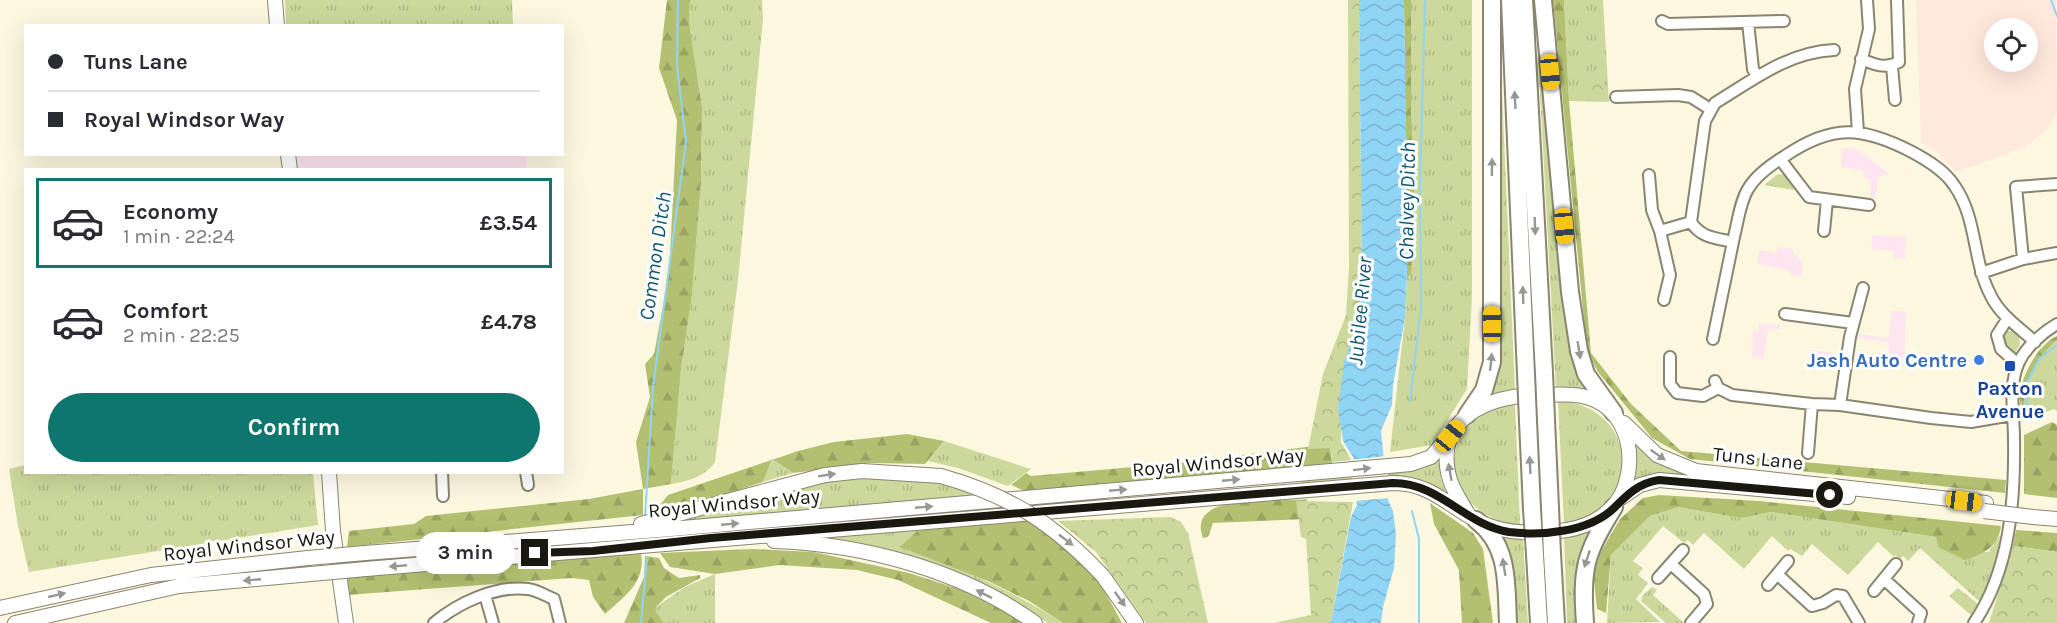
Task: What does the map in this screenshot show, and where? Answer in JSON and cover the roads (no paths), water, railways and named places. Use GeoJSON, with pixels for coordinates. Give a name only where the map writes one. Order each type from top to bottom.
{"type":"FeatureCollection","features":[{"type":"Feature","properties":{"kind":"highway"},"geometry":{"type":"LineString","coordinates":[[1463,420],[1484,390],[1492,362],[1492,0]]}},
{"type":"Feature","properties":{"kind":"highway"},"geometry":{"type":"LineString","coordinates":[[1510,0],[1539,623]]}},
{"type":"Feature","properties":{"kind":"highway"},"geometry":{"type":"LineString","coordinates":[[1524,0],[1556,623]]}},
{"type":"Feature","properties":{"kind":"highway"},"geometry":{"type":"LineString","coordinates":[[1543,0],[1570,292],[1579,351],[1586,374],[1615,414]]}},
{"type":"Feature","properties":{"kind":"highway"},"geometry":{"type":"LineString","coordinates":[[1585,623],[1584,570],[1589,552],[1617,503]]}},
{"type":"Feature","properties":{"kind":"highway"},"geometry":{"type":"LineString","coordinates":[[1472,518],[1494,539],[1503,558],[1508,623]]}},
{"type":"Feature","properties":{"kind":"main road"},"geometry":{"type":"LineString","coordinates":[[275,0],[277,24]]}},
{"type":"Feature","properties":{"kind":"main road"},"geometry":{"type":"LineString","coordinates":[[1527,395],[1581,396],[1615,414],[1624,430],[1630,458],[1628,477],[1617,503],[1587,525],[1568,530],[1509,532],[1472,518],[1453,488],[1448,467],[1450,444],[1463,420],[1490,401],[1527,395]]}},
{"type":"Feature","properties":{"kind":"main road","name":"Tuns Lane"},"geometry":{"type":"LineString","coordinates":[[1615,414],[1657,455],[1696,471],[1985,507]]}},
{"type":"Feature","properties":{"kind":"main road","name":"Royal Windsor Way"},"geometry":{"type":"LineString","coordinates":[[0,608],[151,575],[308,558],[622,530],[671,530],[1395,466],[1427,460],[1463,420]]}},
{"type":"Feature","properties":{"kind":"main road"},"geometry":{"type":"LineString","coordinates":[[671,530],[746,494],[825,475],[862,471],[941,476],[978,487],[1008,500],[1071,542],[1103,576],[1136,623]]}},
{"type":"Feature","properties":{"kind":"main road"},"geometry":{"type":"LineString","coordinates":[[329,474],[333,531],[346,623]]}},
{"type":"Feature","properties":{"kind":"main road","name":"Tuns Lane"},"geometry":{"type":"LineString","coordinates":[[1617,503],[1649,481],[1670,480],[1985,507]]}},
{"type":"Feature","properties":{"kind":"main road","name":"Royal Windsor Way"},"geometry":{"type":"LineString","coordinates":[[15,623],[179,586],[624,548],[671,530],[711,538],[1393,483],[1432,490],[1472,518]]}},
{"type":"Feature","properties":{"kind":"main road"},"geometry":{"type":"LineString","coordinates":[[1985,507],[2033,513],[2057,519]]}},
{"type":"Feature","properties":{"kind":"main road"},"geometry":{"type":"LineString","coordinates":[[2033,513],[2057,510]]}},
{"type":"Feature","properties":{"kind":"main road"},"geometry":{"type":"LineString","coordinates":[[711,538],[837,546],[884,557],[975,589],[1035,623]]}},
{"type":"Feature","properties":{"kind":"street"},"geometry":{"type":"LineString","coordinates":[[1858,132],[1855,89],[1869,28],[1867,0]]}},
{"type":"Feature","properties":{"kind":"street"},"geometry":{"type":"LineString","coordinates":[[1861,59],[1878,66],[1892,66],[1899,62],[1898,0]]}},
{"type":"Feature","properties":{"kind":"street"},"geometry":{"type":"LineString","coordinates":[[1662,21],[1668,24],[1784,21]]}},
{"type":"Feature","properties":{"kind":"street"},"geometry":{"type":"LineString","coordinates":[[1748,22],[1753,69],[1757,77]]}},
{"type":"Feature","properties":{"kind":"street"},"geometry":{"type":"LineString","coordinates":[[1733,242],[1706,237],[1697,232],[1691,222],[1704,133],[1710,109],[1757,77],[1801,54],[1827,47]]}},
{"type":"Feature","properties":{"kind":"street"},"geometry":{"type":"LineString","coordinates":[[1892,66],[1895,100]]}},
{"type":"Feature","properties":{"kind":"street"},"geometry":{"type":"LineString","coordinates":[[1616,97],[1678,95],[1691,97],[1710,109]]}},
{"type":"Feature","properties":{"kind":"street"},"geometry":{"type":"LineString","coordinates":[[1713,339],[1733,242],[1747,189],[1780,159],[1812,139],[1835,132],[1858,132],[1891,141],[1930,162],[1953,183],[1967,208],[1974,230],[1981,273],[1991,297],[2008,318],[2035,342]]}},
{"type":"Feature","properties":{"kind":"street"},"geometry":{"type":"LineString","coordinates":[[1780,159],[1809,196],[1869,205]]}},
{"type":"Feature","properties":{"kind":"street"},"geometry":{"type":"LineString","coordinates":[[1650,175],[1670,275],[1663,293]]}},
{"type":"Feature","properties":{"kind":"street"},"geometry":{"type":"LineString","coordinates":[[2023,259],[2016,187],[2057,184]]}},
{"type":"Feature","properties":{"kind":"street"},"geometry":{"type":"LineString","coordinates":[[1824,231],[1827,200]]}},
{"type":"Feature","properties":{"kind":"street"},"geometry":{"type":"LineString","coordinates":[[1660,231],[1691,222]]}},
{"type":"Feature","properties":{"kind":"street"},"geometry":{"type":"LineString","coordinates":[[1981,273],[2023,259],[2057,253]]}},
{"type":"Feature","properties":{"kind":"street"},"geometry":{"type":"LineString","coordinates":[[1840,405],[1853,323],[1863,288]]}},
{"type":"Feature","properties":{"kind":"street"},"geometry":{"type":"LineString","coordinates":[[1785,314],[1853,323]]}},
{"type":"Feature","properties":{"kind":"street"},"geometry":{"type":"LineString","coordinates":[[2008,318],[1998,335],[2001,350],[2018,364]]}},
{"type":"Feature","properties":{"kind":"street"},"geometry":{"type":"LineString","coordinates":[[1974,623],[1995,586],[2007,537],[2014,467],[2013,391],[2018,364],[2035,342],[2057,324]]}},
{"type":"Feature","properties":{"kind":"street"},"geometry":{"type":"LineString","coordinates":[[1673,363],[1670,384],[1677,393],[1703,396],[1717,385],[1732,394],[1971,422],[2012,415]]}},
{"type":"Feature","properties":{"kind":"street"},"geometry":{"type":"LineString","coordinates":[[1808,453],[1812,404]]}},
{"type":"Feature","properties":{"kind":"street"},"geometry":{"type":"LineString","coordinates":[[442,474],[443,496]]}},
{"type":"Feature","properties":{"kind":"street"},"geometry":{"type":"LineString","coordinates":[[526,474],[528,485]]}},
{"type":"Feature","properties":{"kind":"street"},"geometry":{"type":"LineString","coordinates":[[1658,578],[1683,550]]}},
{"type":"Feature","properties":{"kind":"street"},"geometry":{"type":"LineString","coordinates":[[1768,585],[1788,561]]}},
{"type":"Feature","properties":{"kind":"street"},"geometry":{"type":"LineString","coordinates":[[1671,564],[1704,594],[1707,604],[1691,623]]}},
{"type":"Feature","properties":{"kind":"street"},"geometry":{"type":"LineString","coordinates":[[1874,591],[1896,564]]}},
{"type":"Feature","properties":{"kind":"street"},"geometry":{"type":"LineString","coordinates":[[1777,574],[1812,606],[1823,603],[1836,594],[1843,596],[1859,623]]}},
{"type":"Feature","properties":{"kind":"street"},"geometry":{"type":"LineString","coordinates":[[1884,579],[1921,613],[1918,623]]}},
{"type":"Feature","properties":{"kind":"street"},"geometry":{"type":"LineString","coordinates":[[434,623],[460,605],[495,591],[529,589],[554,599],[560,623]]}},
{"type":"Feature","properties":{"kind":"street"},"geometry":{"type":"LineString","coordinates":[[485,595],[493,623]]}},
{"type":"Feature","properties":{"kind":"water"},"geometry":{"type":"Polygon","coordinates":[[[1359,0],[1404,0],[1408,251],[1405,317],[1393,385],[1392,405],[1381,431],[1388,500],[1393,511],[1396,535],[1394,568],[1381,623],[1331,623],[1351,517],[1357,505],[1353,457],[1343,441],[1338,409],[1344,362],[1352,340],[1359,330],[1362,280],[1359,0]]]}},
{"type":"Feature","properties":{"kind":"waterway","name":"Common Ditch"},"geometry":{"type":"LineString","coordinates":[[645,517],[653,387],[686,142],[677,66],[678,0]]}},
{"type":"Feature","properties":{"kind":"waterway","name":"Chalvey Ditch"},"geometry":{"type":"LineString","coordinates":[[1410,401],[1421,306],[1420,188],[1425,0]]}},
{"type":"Feature","properties":{"kind":"waterway"},"geometry":{"type":"LineString","coordinates":[[2051,0],[2057,16]]}},
{"type":"Feature","properties":{"kind":"waterway"},"geometry":{"type":"LineString","coordinates":[[2029,419],[2025,386],[2040,358],[2057,345]]}},
{"type":"Feature","properties":{"kind":"waterway","name":"Chalvey Ditch"},"geometry":{"type":"LineString","coordinates":[[1412,511],[1419,539],[1419,623]]}},
{"type":"Feature","properties":{"kind":"waterway","name":"Common Ditch"},"geometry":{"type":"LineString","coordinates":[[641,623],[647,557]]}},
{"type":"Feature","properties":{"kind":"place","name":"Jash Auto Centre"},"geometry":{"type":"Point","coordinates":[1979,360]}},
{"type":"Feature","properties":{"kind":"place","name":"Paxton Avenue"},"geometry":{"type":"Point","coordinates":[2010,366]}},
{"type":"Feature","properties":{"kind":"water label","name":"Jubilee River"},"geometry":{"type":"Point","coordinates":[1360,311]}}]}
